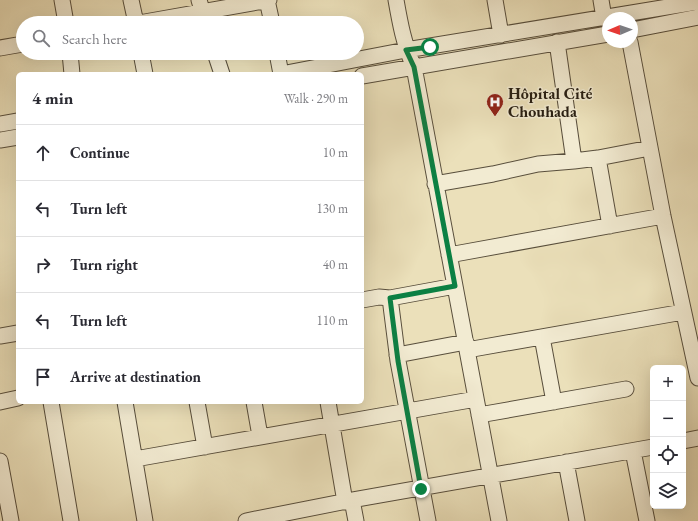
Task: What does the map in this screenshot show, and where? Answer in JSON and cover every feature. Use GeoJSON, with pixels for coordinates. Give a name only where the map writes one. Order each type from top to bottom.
{"type":"FeatureCollection","features":[{"type":"Feature","properties":{"kind":"street"},"geometry":{"type":"LineString","coordinates":[[62,0],[65,16]]}},
{"type":"Feature","properties":{"kind":"street"},"geometry":{"type":"LineString","coordinates":[[131,0],[134,16]]}},
{"type":"Feature","properties":{"kind":"street"},"geometry":{"type":"LineString","coordinates":[[176,16],[268,0],[271,16]]}},
{"type":"Feature","properties":{"kind":"street"},"geometry":{"type":"LineString","coordinates":[[396,0],[399,22],[406,50],[414,67],[499,521]]}},
{"type":"Feature","properties":{"kind":"street"},"geometry":{"type":"LineString","coordinates":[[495,0],[502,35]]}},
{"type":"Feature","properties":{"kind":"street"},"geometry":{"type":"LineString","coordinates":[[601,0],[603,12]]}},
{"type":"Feature","properties":{"kind":"street"},"geometry":{"type":"LineString","coordinates":[[638,12],[668,4],[698,2]]}},
{"type":"Feature","properties":{"kind":"street"},"geometry":{"type":"LineString","coordinates":[[638,29],[698,17]]}},
{"type":"Feature","properties":{"kind":"street"},"geometry":{"type":"LineString","coordinates":[[364,58],[602,18]]}},
{"type":"Feature","properties":{"kind":"street"},"geometry":{"type":"LineString","coordinates":[[364,76],[602,35]]}},
{"type":"Feature","properties":{"kind":"street"},"geometry":{"type":"LineString","coordinates":[[557,42],[574,162]]}},
{"type":"Feature","properties":{"kind":"street"},"geometry":{"type":"LineString","coordinates":[[0,48],[16,45]]}},
{"type":"Feature","properties":{"kind":"street"},"geometry":{"type":"LineString","coordinates":[[631,48],[663,216],[698,378]]}},
{"type":"Feature","properties":{"kind":"street"},"geometry":{"type":"LineString","coordinates":[[71,60],[72,72]]}},
{"type":"Feature","properties":{"kind":"street"},"geometry":{"type":"LineString","coordinates":[[142,60],[145,72]]}},
{"type":"Feature","properties":{"kind":"street"},"geometry":{"type":"LineString","coordinates":[[217,60],[221,72]]}},
{"type":"Feature","properties":{"kind":"street"},"geometry":{"type":"LineString","coordinates":[[278,60],[281,72]]}},
{"type":"Feature","properties":{"kind":"street"},"geometry":{"type":"LineString","coordinates":[[291,72],[354,60]]}},
{"type":"Feature","properties":{"kind":"street"},"geometry":{"type":"LineString","coordinates":[[0,124],[16,121]]}},
{"type":"Feature","properties":{"kind":"street"},"geometry":{"type":"LineString","coordinates":[[0,140],[16,137]]}},
{"type":"Feature","properties":{"kind":"street"},"geometry":{"type":"LineString","coordinates":[[435,184],[493,174],[538,164],[574,162],[650,148]]}},
{"type":"Feature","properties":{"kind":"street"},"geometry":{"type":"LineString","coordinates":[[598,158],[610,226]]}},
{"type":"Feature","properties":{"kind":"street"},"geometry":{"type":"LineString","coordinates":[[449,255],[663,216]]}},
{"type":"Feature","properties":{"kind":"street"},"geometry":{"type":"LineString","coordinates":[[364,300],[379,297],[390,298],[455,286]]}},
{"type":"Feature","properties":{"kind":"street"},"geometry":{"type":"LineString","coordinates":[[390,298],[397,354],[428,521]]}},
{"type":"Feature","properties":{"kind":"street"},"geometry":{"type":"LineString","coordinates":[[397,354],[542,337],[683,312]]}},
{"type":"Feature","properties":{"kind":"street"},"geometry":{"type":"LineString","coordinates":[[0,336],[16,333]]}},
{"type":"Feature","properties":{"kind":"street"},"geometry":{"type":"LineString","coordinates":[[542,337],[554,402]]}},
{"type":"Feature","properties":{"kind":"street"},"geometry":{"type":"LineString","coordinates":[[479,415],[626,389]]}},
{"type":"Feature","properties":{"kind":"street"},"geometry":{"type":"LineString","coordinates":[[0,402],[16,398]]}},
{"type":"Feature","properties":{"kind":"street"},"geometry":{"type":"LineString","coordinates":[[135,459],[260,436],[407,412],[476,398]]}},
{"type":"Feature","properties":{"kind":"street"},"geometry":{"type":"LineString","coordinates":[[51,404],[71,521]]}},
{"type":"Feature","properties":{"kind":"street"},"geometry":{"type":"LineString","coordinates":[[125,404],[146,521]]}},
{"type":"Feature","properties":{"kind":"street"},"geometry":{"type":"LineString","coordinates":[[197,404],[205,447]]}},
{"type":"Feature","properties":{"kind":"street"},"geometry":{"type":"LineString","coordinates":[[254,404],[260,436]]}},
{"type":"Feature","properties":{"kind":"street"},"geometry":{"type":"LineString","coordinates":[[328,404],[348,501],[356,521]]}},
{"type":"Feature","properties":{"kind":"street"},"geometry":{"type":"LineString","coordinates":[[686,440],[698,438]]}},
{"type":"Feature","properties":{"kind":"street"},"geometry":{"type":"LineString","coordinates":[[246,521],[286,517],[348,501],[650,448]]}},
{"type":"Feature","properties":{"kind":"street"},"geometry":{"type":"LineString","coordinates":[[633,451],[646,521]]}},
{"type":"Feature","properties":{"kind":"street"},"geometry":{"type":"LineString","coordinates":[[0,461],[11,521]]}},
{"type":"Feature","properties":{"kind":"street"},"geometry":{"type":"LineString","coordinates":[[566,462],[577,521]]}},
{"type":"Feature","properties":{"kind":"place","name":"Hôpital Cité Chouhada"},"geometry":{"type":"Point","coordinates":[495,117]}},
{"type":"Feature","properties":{"kind":"route"},"geometry":{"type":"LineString","coordinates":[[421,489],[398,361],[390,298],[455,286],[414,67],[406,50],[430,47]]}}]}
